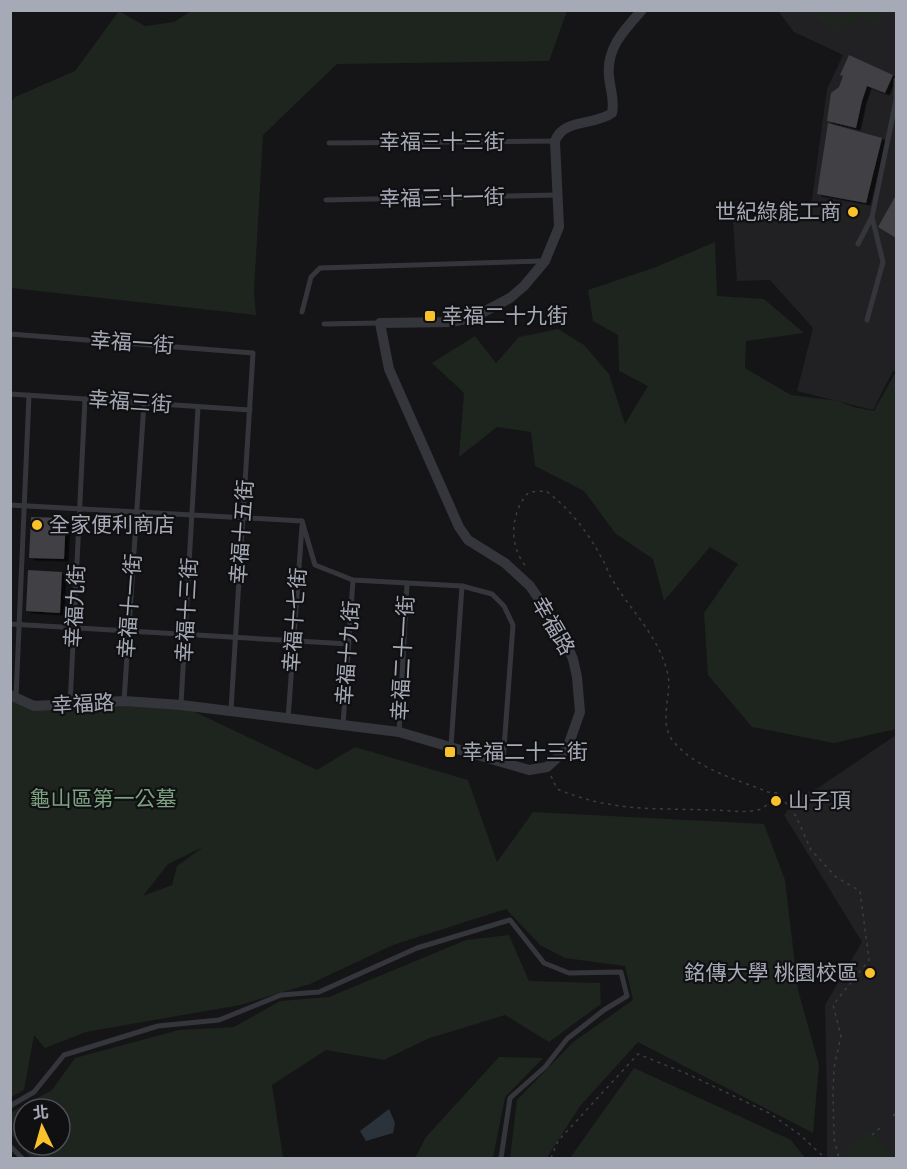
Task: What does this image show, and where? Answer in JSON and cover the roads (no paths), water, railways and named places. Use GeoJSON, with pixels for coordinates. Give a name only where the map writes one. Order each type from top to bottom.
{"type":"FeatureCollection","features":[{"type":"Feature","properties":{"kind":"street"},"geometry":{"type":"LineString","coordinates":[[380,323],[453,322],[474,317],[510,298],[524,286],[545,261],[559,227],[555,141],[558,133],[571,125],[598,121],[612,113],[609,59],[621,34],[642,10]]}},
{"type":"Feature","properties":{"kind":"street","name":"幸福路"},"geometry":{"type":"LineString","coordinates":[[13,696],[34,706],[124,701],[182,705],[399,732],[529,770],[547,767],[567,749],[580,712],[573,659],[561,631],[530,586],[506,563],[468,540],[459,527],[389,369],[380,323]]}},
{"type":"Feature","properties":{"kind":"lane"},"geometry":{"type":"LineString","coordinates":[[858,244],[872,217],[896,100],[897,81]]}},
{"type":"Feature","properties":{"kind":"lane","name":"幸福三十三街"},"geometry":{"type":"LineString","coordinates":[[329,143],[555,141]]}},
{"type":"Feature","properties":{"kind":"lane","name":"幸福三十一街"},"geometry":{"type":"LineString","coordinates":[[326,200],[558,195]]}},
{"type":"Feature","properties":{"kind":"lane"},"geometry":{"type":"LineString","coordinates":[[867,320],[883,262],[872,217]]}},
{"type":"Feature","properties":{"kind":"lane"},"geometry":{"type":"LineString","coordinates":[[303,312],[311,277],[320,268],[545,261]]}},
{"type":"Feature","properties":{"kind":"lane"},"geometry":{"type":"LineString","coordinates":[[324,324],[380,323]]}},
{"type":"Feature","properties":{"kind":"lane","name":"幸福一街"},"geometry":{"type":"LineString","coordinates":[[10,334],[253,353]]}},
{"type":"Feature","properties":{"kind":"lane","name":"幸福十五街"},"geometry":{"type":"LineString","coordinates":[[231,712],[253,353]]}},
{"type":"Feature","properties":{"kind":"lane","name":"幸福三街"},"geometry":{"type":"LineString","coordinates":[[10,394],[250,410]]}},
{"type":"Feature","properties":{"kind":"lane"},"geometry":{"type":"LineString","coordinates":[[13,696],[19,624],[28,395]]}},
{"type":"Feature","properties":{"kind":"lane","name":"幸福九街"},"geometry":{"type":"LineString","coordinates":[[70,705],[85,399]]}},
{"type":"Feature","properties":{"kind":"lane","name":"幸福十一街"},"geometry":{"type":"LineString","coordinates":[[124,701],[144,403]]}},
{"type":"Feature","properties":{"kind":"lane","name":"幸福十三街"},"geometry":{"type":"LineString","coordinates":[[182,705],[198,407]]}},
{"type":"Feature","properties":{"kind":"lane"},"geometry":{"type":"LineString","coordinates":[[10,505],[302,521],[315,565],[353,580],[462,586],[492,594],[504,606],[513,625],[503,762]]}},
{"type":"Feature","properties":{"kind":"lane","name":"幸福十七街"},"geometry":{"type":"LineString","coordinates":[[288,719],[302,521]]}},
{"type":"Feature","properties":{"kind":"lane","name":"幸福十九街"},"geometry":{"type":"LineString","coordinates":[[343,725],[353,580]]}},
{"type":"Feature","properties":{"kind":"lane","name":"幸福二十一街"},"geometry":{"type":"LineString","coordinates":[[399,732],[406,584]]}},
{"type":"Feature","properties":{"kind":"lane"},"geometry":{"type":"LineString","coordinates":[[450,747],[462,586]]}},
{"type":"Feature","properties":{"kind":"lane"},"geometry":{"type":"LineString","coordinates":[[10,624],[348,644]]}},
{"type":"Feature","properties":{"kind":"lane"},"geometry":{"type":"LineString","coordinates":[[10,1106],[34,1092],[64,1055],[158,1026],[219,1020],[281,995],[319,992],[417,948],[510,920],[544,963],[569,973],[621,972],[627,996],[604,1010],[567,1039],[545,1067],[510,1098],[501,1158]]}},
{"type":"Feature","properties":{"kind":"lane"},"geometry":{"type":"LineString","coordinates":[[10,1146],[22,1158]]}},
{"type":"Feature","properties":{"kind":"place","name":"世紀綠能工商"},"geometry":{"type":"Point","coordinates":[853,212]}},
{"type":"Feature","properties":{"kind":"place","name":"幸福二十九街"},"geometry":{"type":"Point","coordinates":[430,316]}},
{"type":"Feature","properties":{"kind":"place","name":"全家便利商店"},"geometry":{"type":"Point","coordinates":[37,525]}},
{"type":"Feature","properties":{"kind":"place","name":"幸福二十三街"},"geometry":{"type":"Point","coordinates":[450,752]}},
{"type":"Feature","properties":{"kind":"place","name":"山子頂"},"geometry":{"type":"Point","coordinates":[776,801]}},
{"type":"Feature","properties":{"kind":"place","name":"銘傳大學 桃園校區"},"geometry":{"type":"Point","coordinates":[870,973]}},
{"type":"Feature","properties":{"kind":"park label","name":"龜山區第一公墓"},"geometry":{"type":"Point","coordinates":[103,799]}}]}
